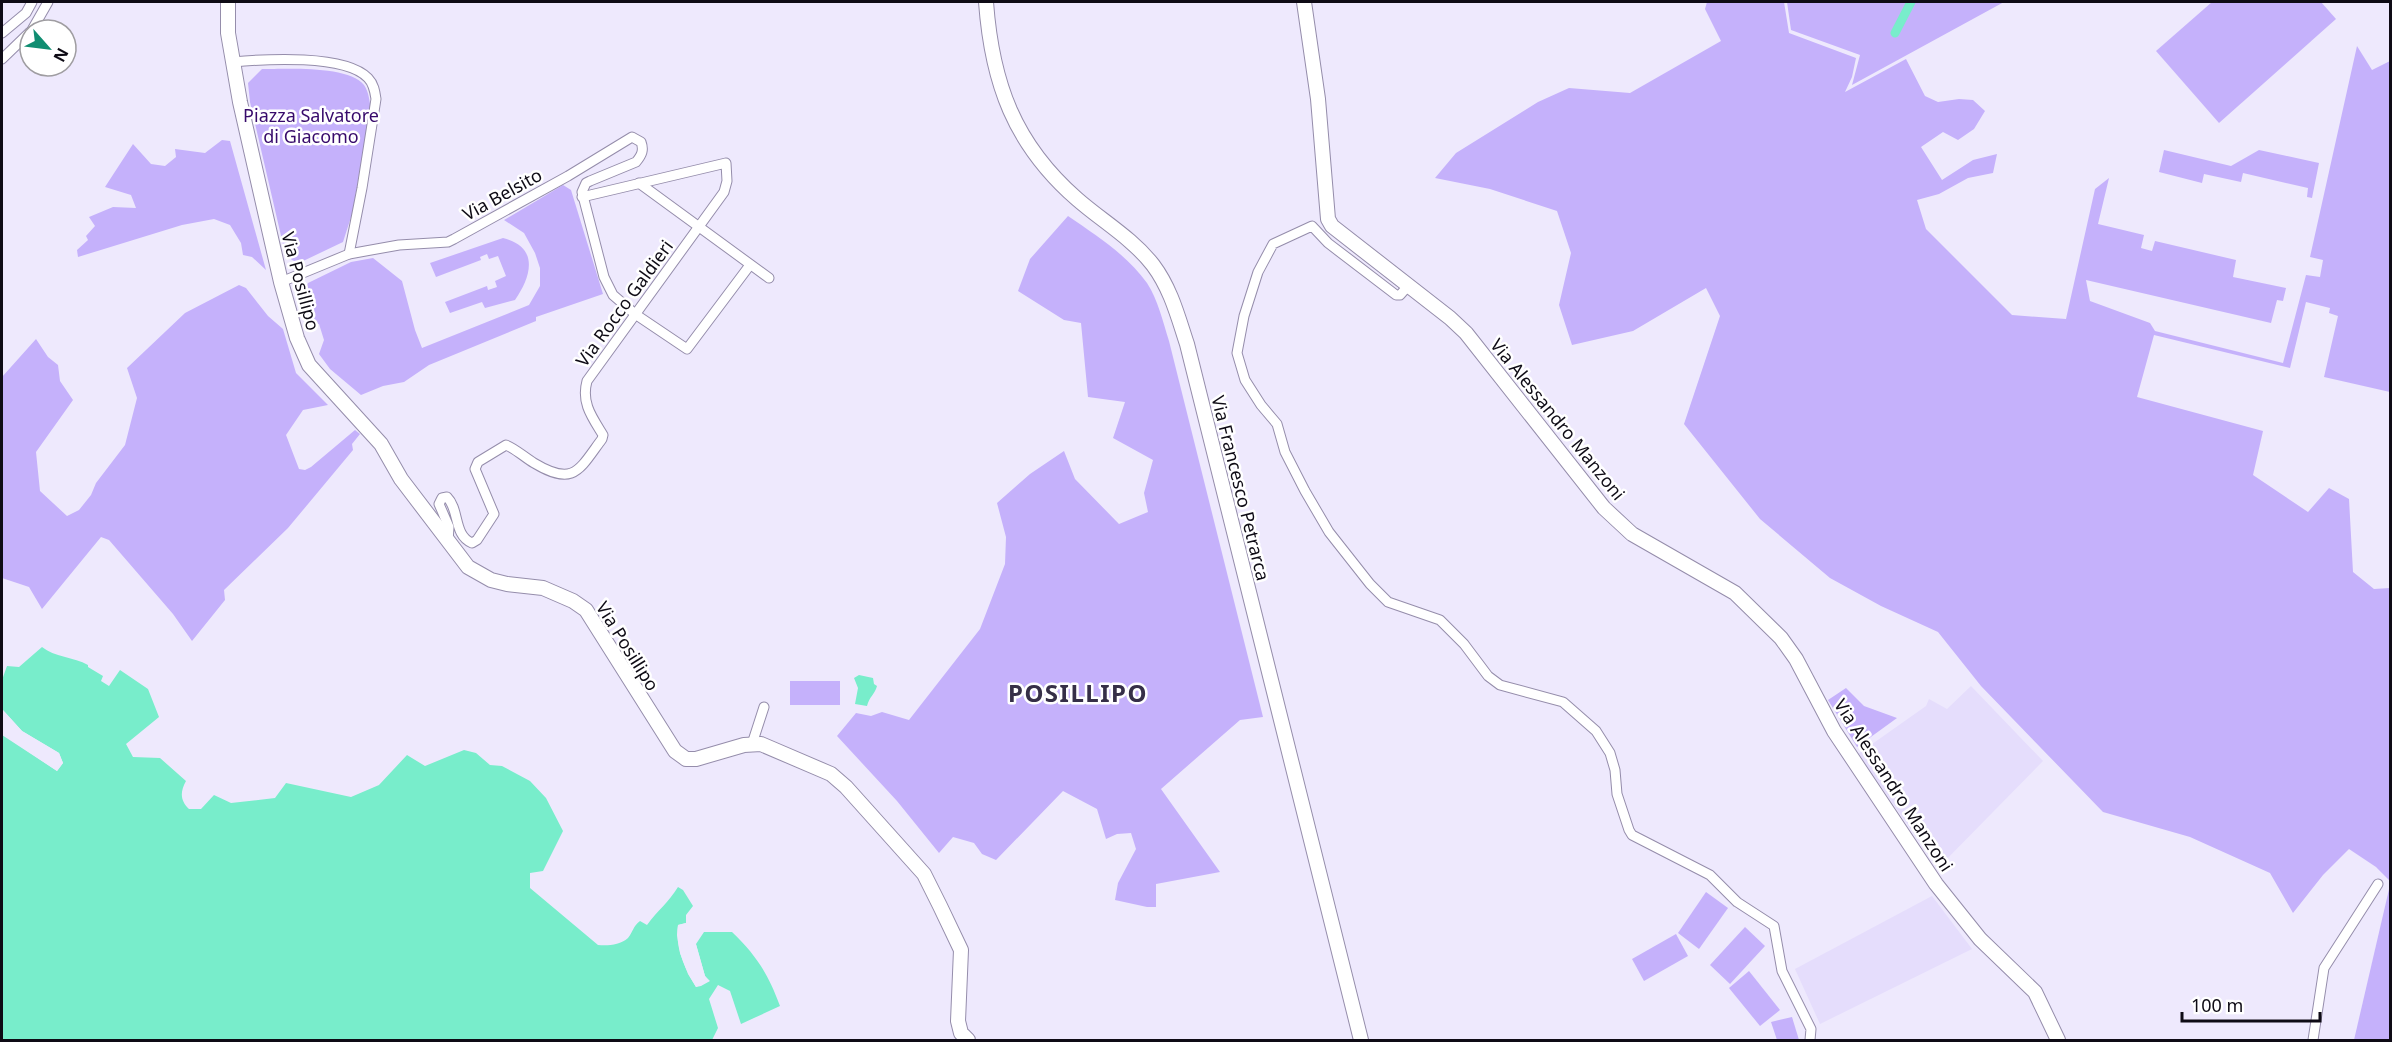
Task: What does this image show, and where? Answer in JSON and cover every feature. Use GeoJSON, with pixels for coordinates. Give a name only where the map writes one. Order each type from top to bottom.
{"type":"FeatureCollection","features":[{"type":"Feature","properties":{"kind":"street"},"geometry":{"type":"LineString","coordinates":[[2,33],[26,14],[32,2]]}},
{"type":"Feature","properties":{"kind":"street"},"geometry":{"type":"LineString","coordinates":[[39,18],[48,2]]}},
{"type":"Feature","properties":{"kind":"street","name":"Via Posillipo"},"geometry":{"type":"LineString","coordinates":[[228,2],[228,33],[240,102],[281,282],[297,338],[309,365],[381,444],[401,478],[468,567],[480,575],[507,584],[543,588],[580,604],[680,756],[691,760],[752,744]]}},
{"type":"Feature","properties":{"kind":"street","name":"Via Francesco Petrarca"},"geometry":{"type":"LineString","coordinates":[[986,2],[991,54],[1004,97],[1024,138],[1059,182],[1135,245],[1153,265],[1170,292],[1187,344],[1362,1041]]}},
{"type":"Feature","properties":{"kind":"street","name":"Via Alessandro Manzoni"},"geometry":{"type":"LineString","coordinates":[[1304,2],[1318,99],[1328,219],[1340,234],[1450,318],[1466,333],[1604,508],[1632,534],[1735,593],[1781,638],[1796,659],[1834,731],[1931,878],[1980,939],[2035,992],[2058,1041]]}},
{"type":"Feature","properties":{"kind":"street"},"geometry":{"type":"LineString","coordinates":[[2,39],[10,51]]}},
{"type":"Feature","properties":{"kind":"street"},"geometry":{"type":"LineString","coordinates":[[2,59],[18,43]]}},
{"type":"Feature","properties":{"kind":"street"},"geometry":{"type":"LineString","coordinates":[[233,62],[261,59],[337,63],[350,67],[370,79],[376,99],[349,254]]}},
{"type":"Feature","properties":{"kind":"street","name":"Via Belsito"},"geometry":{"type":"LineString","coordinates":[[281,282],[349,254],[399,245],[448,242],[568,176],[626,139],[632,137],[641,142],[643,152],[636,162],[590,180],[583,187],[582,197]]}},
{"type":"Feature","properties":{"kind":"street","name":"Via Rocco Galdieri"},"geometry":{"type":"LineString","coordinates":[[448,542],[449,527],[439,504],[444,497],[449,500],[460,531],[468,542],[475,542],[494,512],[475,466],[478,462],[503,446],[508,446],[536,464],[564,476],[576,472],[603,437],[585,404],[587,381],[726,187],[726,163],[639,183]]}},
{"type":"Feature","properties":{"kind":"street"},"geometry":{"type":"LineString","coordinates":[[750,265],[687,349],[616,300],[609,287],[582,197],[639,183],[769,278]]}},
{"type":"Feature","properties":{"kind":"street"},"geometry":{"type":"LineString","coordinates":[[1408,286],[1400,295],[1396,295],[1328,243],[1312,226],[1273,244],[1258,272],[1244,316],[1237,353],[1245,380],[1277,424],[1285,452],[1329,532],[1376,590],[1388,602],[1440,620],[1464,644],[1488,676],[1500,685],[1553,697],[1575,710],[1596,731],[1610,753],[1616,770],[1617,794],[1622,814],[1632,835],[1710,875],[1737,902],[1774,926],[1782,970],[1811,1029],[1810,1041]]}},
{"type":"Feature","properties":{"kind":"street"},"geometry":{"type":"LineString","coordinates":[[764,707],[752,744],[762,744],[831,774],[882,826],[924,874],[961,950],[958,1021],[961,1033],[968,1041]]}},
{"type":"Feature","properties":{"kind":"street"},"geometry":{"type":"LineString","coordinates":[[2313,1041],[2324,968],[2378,884]]}},
{"type":"Feature","properties":{"kind":"shaded area"},"geometry":{"type":"Polygon","coordinates":[[[42,647],[52,653],[88,665],[103,676],[101,681],[109,686],[120,670],[148,689],[159,717],[126,744],[133,757],[160,758],[186,781],[182,796],[189,809],[201,809],[214,795],[231,803],[275,798],[286,783],[351,797],[379,785],[407,755],[425,766],[464,750],[476,753],[490,765],[502,766],[530,781],[546,798],[563,831],[543,871],[530,873],[530,888],[598,945],[614,944],[625,940],[640,921],[647,925],[678,887],[683,890],[693,906],[686,915],[686,923],[678,925],[677,933],[681,957],[696,987],[709,981],[705,976],[696,944],[704,932],[732,932],[761,966],[780,1006],[741,1024],[730,991],[718,985],[709,999],[718,1028],[712,1040],[2,1040],[2,735],[57,771],[63,763],[59,753],[22,731],[2,709],[2,680],[7,666],[19,667],[42,647]]]}},
{"type":"Feature","properties":{"kind":"shaded area"},"geometry":{"type":"Polygon","coordinates":[[[859,675],[873,678],[877,686],[867,706],[855,704],[858,688],[854,678],[859,675]]]}},
{"type":"Feature","properties":{"kind":"shaded area"},"geometry":{"type":"Polygon","coordinates":[[[1971,686],[2043,761],[1938,868],[1858,754],[1926,706],[1929,699],[1947,709],[1971,686]]]}},
{"type":"Feature","properties":{"kind":"shaded area"},"geometry":{"type":"Polygon","coordinates":[[[1932,896],[1972,949],[1820,1024],[1795,969],[1932,896]]]}},
{"type":"Feature","properties":{"kind":"green space"},"geometry":{"type":"Polygon","coordinates":[[[1707,2],[1784,2],[1789,33],[1856,58],[1852,77],[1845,92],[1906,59],[1925,96],[1938,102],[1973,100],[1985,111],[1974,129],[1958,140],[1943,132],[1921,147],[1942,180],[1973,160],[1997,154],[1993,173],[1968,178],[1939,194],[1917,200],[1926,229],[2012,315],[2066,319],[2095,189],[2109,178],[2098,224],[2144,235],[2141,248],[2152,251],[2155,241],[2236,260],[2233,277],[2286,288],[2283,301],[2277,300],[2271,323],[2086,280],[2090,301],[2150,323],[2155,331],[2283,363],[2306,275],[2320,277],[2323,260],[2310,257],[2357,46],[2372,70],[2390,61],[2390,392],[2324,377],[2338,316],[2329,313],[2330,308],[2306,302],[2290,368],[2154,335],[2137,397],[2263,431],[2253,475],[2308,512],[2329,488],[2349,499],[2353,572],[2374,589],[2390,588],[2390,881],[2376,867],[2349,849],[2323,875],[2293,913],[2270,873],[2190,837],[2103,812],[1981,686],[1938,632],[1881,606],[1830,578],[1760,519],[1684,424],[1720,316],[1706,288],[1633,331],[1572,345],[1559,305],[1571,253],[1557,211],[1490,189],[1435,178],[1456,153],[1538,102],[1569,88],[1630,93],[1721,41],[1705,9],[1707,2]]]}},
{"type":"Feature","properties":{"kind":"green space"},"geometry":{"type":"Polygon","coordinates":[[[1787,2],[2004,2],[1852,85],[1860,55],[1791,30],[1787,2]]]}},
{"type":"Feature","properties":{"kind":"green space"},"geometry":{"type":"Polygon","coordinates":[[[2212,2],[2321,2],[2336,19],[2219,123],[2156,51],[2212,2]]]}},
{"type":"Feature","properties":{"kind":"green space","name":"Piazza Salvatore di Giacomo"},"geometry":{"type":"Polygon","coordinates":[[[262,69],[300,69],[345,74],[364,85],[371,108],[352,214],[343,242],[299,263],[285,253],[250,102],[248,83],[262,69]]]}},
{"type":"Feature","properties":{"kind":"green space"},"geometry":{"type":"Polygon","coordinates":[[[222,140],[230,141],[266,270],[252,257],[243,255],[241,243],[230,225],[214,219],[182,225],[78,257],[77,250],[88,240],[86,236],[95,226],[89,217],[113,207],[136,208],[131,195],[105,187],[133,144],[151,164],[165,166],[176,157],[175,149],[205,153],[222,140]]]}},
{"type":"Feature","properties":{"kind":"green space"},"geometry":{"type":"Polygon","coordinates":[[[2164,150],[2231,166],[2259,150],[2319,163],[2312,198],[2307,197],[2308,188],[2243,173],[2241,182],[2204,174],[2202,183],[2159,172],[2164,150]]]}},
{"type":"Feature","properties":{"kind":"green space"},"geometry":{"type":"Polygon","coordinates":[[[563,185],[571,190],[603,294],[536,317],[536,321],[429,365],[404,382],[383,386],[361,395],[330,369],[319,354],[324,340],[319,324],[303,321],[300,301],[308,283],[351,262],[373,258],[402,281],[422,348],[529,305],[540,286],[540,268],[524,233],[504,220],[563,185]]]}},
{"type":"Feature","properties":{"kind":"green space"},"geometry":{"type":"Polygon","coordinates":[[[1068,216],[1111,246],[1130,264],[1147,283],[1157,304],[1169,341],[1263,717],[1240,720],[1161,789],[1220,872],[1156,884],[1156,907],[1115,900],[1118,883],[1136,849],[1131,833],[1117,834],[1106,839],[1097,809],[1063,791],[996,860],[982,854],[974,843],[953,837],[939,853],[897,801],[837,736],[856,713],[871,716],[882,712],[909,720],[980,629],[1005,564],[1006,537],[997,503],[1030,474],[1064,451],[1075,479],[1119,524],[1148,512],[1144,493],[1153,460],[1113,438],[1125,402],[1088,397],[1081,323],[1064,320],[1018,291],[1030,259],[1068,216]]]}},
{"type":"Feature","properties":{"kind":"green space"},"geometry":{"type":"Polygon","coordinates":[[[503,238],[523,248],[529,264],[525,282],[515,300],[485,308],[482,302],[450,313],[445,302],[487,286],[488,290],[497,287],[495,281],[506,276],[498,256],[489,259],[487,254],[480,257],[481,260],[436,277],[430,263],[503,238]]]}},
{"type":"Feature","properties":{"kind":"green space"},"geometry":{"type":"Polygon","coordinates":[[[239,285],[246,288],[268,316],[283,329],[296,373],[328,405],[303,410],[286,435],[299,469],[305,470],[311,467],[355,430],[360,434],[352,444],[353,450],[288,528],[224,590],[225,600],[192,641],[173,614],[109,540],[101,537],[42,609],[29,587],[2,578],[2,377],[36,339],[48,357],[58,365],[60,381],[73,400],[36,452],[40,491],[67,516],[79,510],[125,445],[137,398],[127,368],[185,313],[239,285]]]}},
{"type":"Feature","properties":{"kind":"green space"},"geometry":{"type":"Polygon","coordinates":[[[790,681],[840,681],[840,705],[790,705],[790,681]]]}},
{"type":"Feature","properties":{"kind":"green space"},"geometry":{"type":"Polygon","coordinates":[[[1846,688],[1864,706],[1897,718],[1857,747],[1828,700],[1846,688]]]}},
{"type":"Feature","properties":{"kind":"green space"},"geometry":{"type":"Polygon","coordinates":[[[2390,885],[2390,1040],[2354,1040],[2390,885]]]}},
{"type":"Feature","properties":{"kind":"green space"},"geometry":{"type":"Polygon","coordinates":[[[1706,892],[1728,908],[1699,949],[1678,933],[1706,892]]]}},
{"type":"Feature","properties":{"kind":"green space"},"geometry":{"type":"Polygon","coordinates":[[[1745,927],[1765,946],[1730,984],[1710,965],[1745,927]]]}},
{"type":"Feature","properties":{"kind":"green space"},"geometry":{"type":"Polygon","coordinates":[[[1676,934],[1688,956],[1644,981],[1632,959],[1676,934]]]}},
{"type":"Feature","properties":{"kind":"green space"},"geometry":{"type":"Polygon","coordinates":[[[1749,971],[1780,1010],[1760,1026],[1729,988],[1749,971]]]}},
{"type":"Feature","properties":{"kind":"green space"},"geometry":{"type":"Polygon","coordinates":[[[1792,1017],[1799,1040],[1777,1040],[1771,1022],[1792,1017]]]}},
{"type":"Feature","properties":{"kind":"pier"},"geometry":{"type":"Polygon","coordinates":[[[2,709],[22,731],[59,753],[63,763],[57,771],[2,734],[2,732],[56,767],[60,763],[57,755],[20,733],[2,713],[2,709]]]}},
{"type":"Feature","properties":{"kind":"pier"},"geometry":{"type":"Polygon","coordinates":[[[686,923],[688,926],[681,927],[683,952],[690,972],[697,984],[705,980],[694,945],[695,941],[705,976],[710,981],[696,987],[680,953],[677,935],[678,925],[686,923]]]}},
{"type":"Feature","properties":{"kind":"waterway"},"geometry":{"type":"LineString","coordinates":[[1895,33],[1911,2]]}},
{"type":"Feature","properties":{"kind":"district","name":"POSILLIPO"},"geometry":{"type":"Point","coordinates":[1078,692]}}]}
